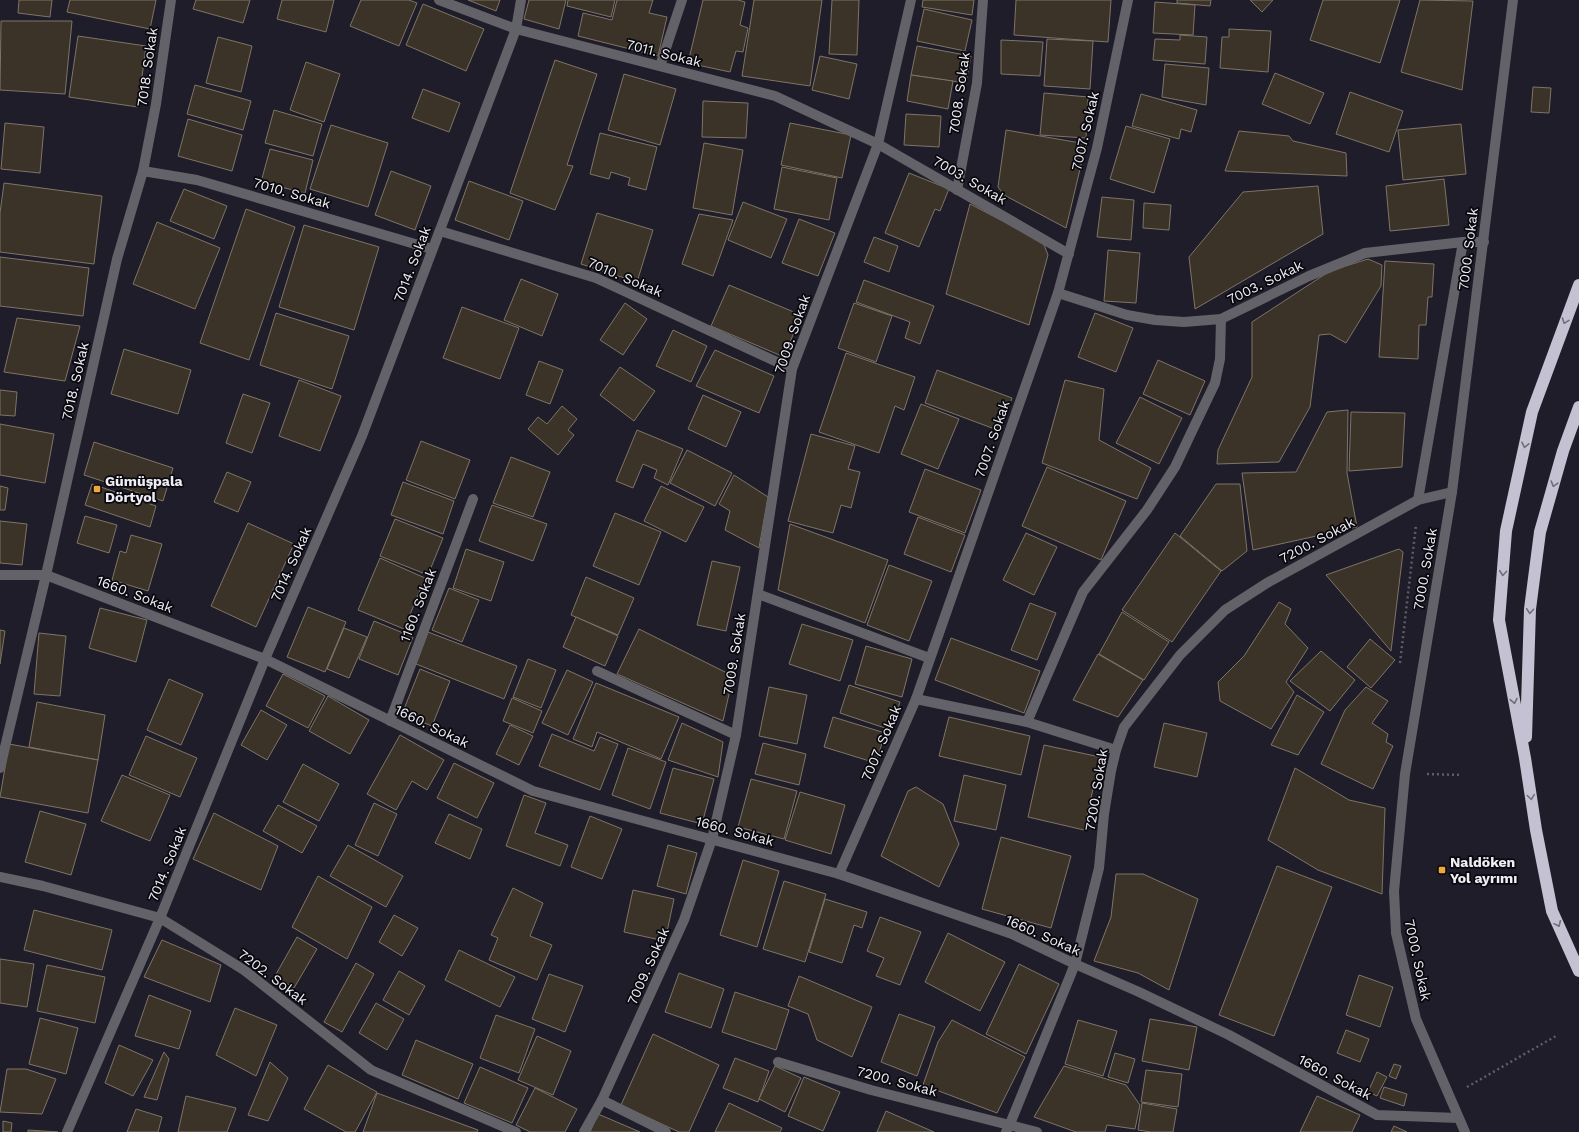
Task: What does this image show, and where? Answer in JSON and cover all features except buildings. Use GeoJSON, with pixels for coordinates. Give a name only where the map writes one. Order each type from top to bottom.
{"type":"FeatureCollection","features":[{"type":"Feature","properties":{"kind":"highway"},"geometry":{"type":"LineString","coordinates":[[1579,285],[1532,412],[1506,531],[1499,620],[1525,758],[1536,830],[1552,911],[1579,972]]}},
{"type":"Feature","properties":{"kind":"highway"},"geometry":{"type":"LineString","coordinates":[[1525,758],[1530,609],[1540,532],[1563,451],[1579,407]]}},
{"type":"Feature","properties":{"kind":"street","name":"7018. Sokak"},"geometry":{"type":"LineString","coordinates":[[0,768],[46,575],[117,259],[143,171],[156,104],[171,0]]}},
{"type":"Feature","properties":{"kind":"street","name":"7011. Sokak"},"geometry":{"type":"LineString","coordinates":[[439,0],[516,29],[775,96],[878,144]]}},
{"type":"Feature","properties":{"kind":"street","name":"7014. Sokak"},"geometry":{"type":"LineString","coordinates":[[67,1132],[160,918],[265,659],[362,436],[516,29],[521,0]]}},
{"type":"Feature","properties":{"kind":"street"},"geometry":{"type":"LineString","coordinates":[[660,66],[682,0]]}},
{"type":"Feature","properties":{"kind":"street","name":"7009. Sokak"},"geometry":{"type":"LineString","coordinates":[[584,1132],[602,1100],[684,920],[712,839],[736,735],[792,369],[878,144],[911,0]]}},
{"type":"Feature","properties":{"kind":"street","name":"7008. Sokak"},"geometry":{"type":"LineString","coordinates":[[957,190],[977,83],[983,0]]}},
{"type":"Feature","properties":{"kind":"street","name":"7007. Sokak"},"geometry":{"type":"LineString","coordinates":[[839,874],[916,698],[1058,293],[1097,148],[1128,0]]}},
{"type":"Feature","properties":{"kind":"street","name":"7000. Sokak"},"geometry":{"type":"LineString","coordinates":[[1465,1132],[1416,1019],[1396,933],[1394,891],[1405,774],[1452,492],[1513,0]]}},
{"type":"Feature","properties":{"kind":"street","name":"7003. Sokak"},"geometry":{"type":"LineString","coordinates":[[878,144],[1069,254]]}},
{"type":"Feature","properties":{"kind":"street","name":"7010. Sokak"},"geometry":{"type":"LineString","coordinates":[[143,171],[197,180],[432,249]]}},
{"type":"Feature","properties":{"kind":"street","name":"7010. Sokak"},"geometry":{"type":"LineString","coordinates":[[440,231],[596,278],[792,369]]}},
{"type":"Feature","properties":{"kind":"street"},"geometry":{"type":"LineString","coordinates":[[1418,500],[1463,242]]}},
{"type":"Feature","properties":{"kind":"street","name":"7003. Sokak"},"geometry":{"type":"LineString","coordinates":[[1058,293],[1127,315],[1155,320],[1184,322],[1221,319],[1309,276],[1365,252],[1463,242],[1484,242]]}},
{"type":"Feature","properties":{"kind":"street"},"geometry":{"type":"LineString","coordinates":[[1027,722],[1083,592],[1147,510],[1175,467],[1214,383],[1220,358],[1221,319]]}},
{"type":"Feature","properties":{"kind":"street","name":"7200. Sokak"},"geometry":{"type":"LineString","coordinates":[[1008,1128],[1075,964],[1099,868],[1104,814],[1116,750],[1124,727],[1180,655],[1225,610],[1267,583],[1418,500],[1452,492]]}},
{"type":"Feature","properties":{"kind":"street","name":"1160. Sokak"},"geometry":{"type":"LineString","coordinates":[[390,721],[473,499]]}},
{"type":"Feature","properties":{"kind":"street","name":"1660. Sokak"},"geometry":{"type":"LineString","coordinates":[[0,575],[46,575],[265,659],[533,791],[839,874],[1012,934],[1139,992],[1228,1035],[1377,1115],[1458,1118]]}},
{"type":"Feature","properties":{"kind":"street"},"geometry":{"type":"LineString","coordinates":[[758,594],[929,658]]}},
{"type":"Feature","properties":{"kind":"street"},"geometry":{"type":"LineString","coordinates":[[597,672],[736,735]]}},
{"type":"Feature","properties":{"kind":"street"},"geometry":{"type":"LineString","coordinates":[[916,698],[1027,722],[1116,750]]}},
{"type":"Feature","properties":{"kind":"street","name":"7202. Sokak"},"geometry":{"type":"LineString","coordinates":[[0,877],[43,886],[160,918],[244,970],[371,1070],[516,1132]]}},
{"type":"Feature","properties":{"kind":"street","name":"7200. Sokak"},"geometry":{"type":"LineString","coordinates":[[778,1062],[871,1090],[1008,1128],[1037,1132]]}},
{"type":"Feature","properties":{"kind":"street"},"geometry":{"type":"LineString","coordinates":[[602,1100],[666,1132]]}},
{"type":"Feature","properties":{"kind":"path"},"geometry":{"type":"LineString","coordinates":[[1399,671],[1418,500]]}},
{"type":"Feature","properties":{"kind":"path"},"geometry":{"type":"LineString","coordinates":[[1424,774],[1462,775]]}},
{"type":"Feature","properties":{"kind":"path"},"geometry":{"type":"LineString","coordinates":[[1449,1097],[1556,1036]]}},
{"type":"Feature","properties":{"kind":"place","name":"Gümüşpala Dörtyol"},"geometry":{"type":"Point","coordinates":[97,489]}},
{"type":"Feature","properties":{"kind":"place","name":"Naldöken Yol ayrımı"},"geometry":{"type":"Point","coordinates":[1442,870]}}]}
